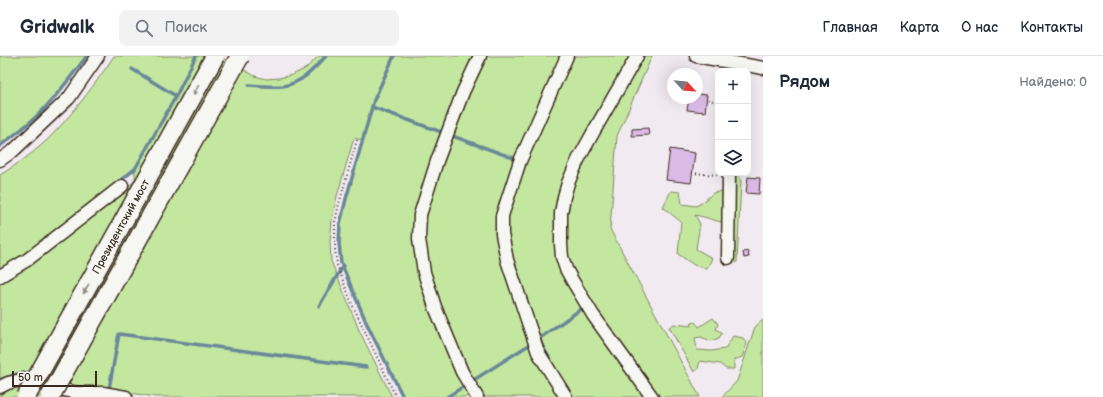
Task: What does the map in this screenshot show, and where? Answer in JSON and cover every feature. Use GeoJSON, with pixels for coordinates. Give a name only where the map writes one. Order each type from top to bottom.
{"type":"FeatureCollection","features":[{"type":"Feature","properties":{"kind":"highway","name":"Президентский мост"},"geometry":{"type":"LineString","coordinates":[[26,397],[215,56]]}},
{"type":"Feature","properties":{"kind":"highway","name":"Президентский мост"},"geometry":{"type":"LineString","coordinates":[[50,397],[240,56]]}},
{"type":"Feature","properties":{"kind":"street"},"geometry":{"type":"LineString","coordinates":[[0,160],[14,150],[69,98],[98,56]]}},
{"type":"Feature","properties":{"kind":"street"},"geometry":{"type":"LineString","coordinates":[[477,397],[462,372],[435,307],[424,272],[419,239],[420,215],[437,161],[480,56]]}},
{"type":"Feature","properties":{"kind":"street"},"geometry":{"type":"LineString","coordinates":[[566,397],[538,352],[507,260],[502,234],[502,216],[520,161],[567,56]]}},
{"type":"Feature","properties":{"kind":"street"},"geometry":{"type":"LineString","coordinates":[[637,56],[578,160],[568,183],[561,213],[560,244],[566,270],[572,280],[594,315],[652,397]]}},
{"type":"Feature","properties":{"kind":"street"},"geometry":{"type":"LineString","coordinates":[[696,56],[738,68]]}},
{"type":"Feature","properties":{"kind":"street"},"geometry":{"type":"LineString","coordinates":[[751,68],[763,68]]}},
{"type":"Feature","properties":{"kind":"street"},"geometry":{"type":"LineString","coordinates":[[728,258],[729,176]]}},
{"type":"Feature","properties":{"kind":"street"},"geometry":{"type":"LineString","coordinates":[[0,276],[27,260],[122,186]]}},
{"type":"Feature","properties":{"kind":"street"},"geometry":{"type":"LineString","coordinates":[[0,387],[8,383],[25,380],[76,393],[102,393],[126,397]]}},
{"type":"Feature","properties":{"kind":"path"},"geometry":{"type":"LineString","coordinates":[[708,100],[715,101]]}},
{"type":"Feature","properties":{"kind":"path"},"geometry":{"type":"LineString","coordinates":[[357,140],[335,222],[334,250],[337,265],[352,304],[396,397]]}},
{"type":"Feature","properties":{"kind":"path"},"geometry":{"type":"LineString","coordinates":[[692,173],[715,174]]}},
{"type":"Feature","properties":{"kind":"green space"},"geometry":{"type":"Polygon","coordinates":[[[0,56],[86,56],[50,101],[23,127],[0,144],[0,56]]]}},
{"type":"Feature","properties":{"kind":"green space"},"geometry":{"type":"Polygon","coordinates":[[[114,56],[219,56],[255,76],[266,79],[292,75],[305,69],[319,56],[652,56],[617,136],[610,229],[700,397],[402,397],[366,325],[341,263],[339,243],[340,224],[345,199],[362,140],[354,138],[337,196],[332,221],[330,242],[331,261],[359,330],[392,397],[155,397],[120,391],[72,387],[28,373],[15,375],[0,381],[0,282],[47,251],[135,181],[135,170],[42,244],[0,272],[0,175],[28,156],[53,134],[85,96],[114,56]]]}},
{"type":"Feature","properties":{"kind":"green space"},"geometry":{"type":"Polygon","coordinates":[[[724,176],[740,176],[741,182],[737,262],[725,265],[722,259],[726,238],[725,223],[695,215],[700,224],[696,249],[712,258],[707,269],[694,265],[678,254],[681,222],[663,207],[671,191],[680,192],[682,204],[696,206],[713,193],[727,190],[728,182],[724,176]]]}},
{"type":"Feature","properties":{"kind":"green space"},"geometry":{"type":"Polygon","coordinates":[[[713,318],[718,324],[716,329],[722,333],[719,338],[711,341],[701,337],[695,338],[697,350],[711,351],[725,349],[733,336],[743,338],[747,344],[742,357],[734,360],[734,369],[726,369],[720,364],[700,361],[698,369],[694,372],[669,327],[674,324],[691,326],[692,323],[695,322],[699,327],[713,318]]]}},
{"type":"Feature","properties":{"kind":"green space"},"geometry":{"type":"Polygon","coordinates":[[[763,320],[763,397],[722,397],[737,381],[755,327],[763,320]]]}},
{"type":"Feature","properties":{"kind":"green space"},"geometry":{"type":"Polygon","coordinates":[[[14,387],[35,387],[68,397],[0,397],[0,392],[14,387]]]}},
{"type":"Feature","properties":{"kind":"building"},"geometry":{"type":"Polygon","coordinates":[[[703,95],[707,95],[705,112],[687,110],[688,104],[703,104],[703,95]]]}},
{"type":"Feature","properties":{"kind":"building"},"geometry":{"type":"Polygon","coordinates":[[[648,128],[649,135],[632,136],[632,129],[648,128]]]}},
{"type":"Feature","properties":{"kind":"building"},"geometry":{"type":"Polygon","coordinates":[[[670,149],[695,153],[691,183],[666,180],[670,149]]]}},
{"type":"Feature","properties":{"kind":"building"},"geometry":{"type":"Polygon","coordinates":[[[748,177],[760,178],[759,194],[746,193],[748,177]]]}},
{"type":"Feature","properties":{"kind":"building"},"geometry":{"type":"Polygon","coordinates":[[[748,251],[749,257],[744,258],[743,252],[748,251]]]}},
{"type":"Feature","properties":{"kind":"waterway"},"geometry":{"type":"LineString","coordinates":[[0,146],[44,109],[87,56]]}},
{"type":"Feature","properties":{"kind":"waterway"},"geometry":{"type":"LineString","coordinates":[[117,183],[135,169],[176,96],[196,56]]}},
{"type":"Feature","properties":{"kind":"waterway"},"geometry":{"type":"LineString","coordinates":[[249,85],[283,86],[296,82],[307,75],[326,56]]}},
{"type":"Feature","properties":{"kind":"waterway"},"geometry":{"type":"LineString","coordinates":[[394,56],[374,100],[346,199],[340,224],[339,243],[341,263],[367,324],[403,397]]}},
{"type":"Feature","properties":{"kind":"waterway"},"geometry":{"type":"LineString","coordinates":[[132,69],[176,96]]}},
{"type":"Feature","properties":{"kind":"waterway"},"geometry":{"type":"LineString","coordinates":[[372,107],[519,160]]}},
{"type":"Feature","properties":{"kind":"waterway"},"geometry":{"type":"LineString","coordinates":[[319,306],[343,266]]}},
{"type":"Feature","properties":{"kind":"waterway"},"geometry":{"type":"LineString","coordinates":[[537,340],[584,307]]}},
{"type":"Feature","properties":{"kind":"waterway"},"geometry":{"type":"LineString","coordinates":[[105,388],[109,389],[119,334],[366,367]]}},
{"type":"Feature","properties":{"kind":"waterway"},"geometry":{"type":"LineString","coordinates":[[447,397],[532,343]]}},
{"type":"Feature","properties":{"kind":"waterway"},"geometry":{"type":"LineString","coordinates":[[541,344],[551,361]]}},
{"type":"Feature","properties":{"kind":"waterway"},"geometry":{"type":"LineString","coordinates":[[0,380],[20,373],[33,373]]}},
{"type":"Feature","properties":{"kind":"waterway"},"geometry":{"type":"LineString","coordinates":[[63,383],[83,387]]}}]}
